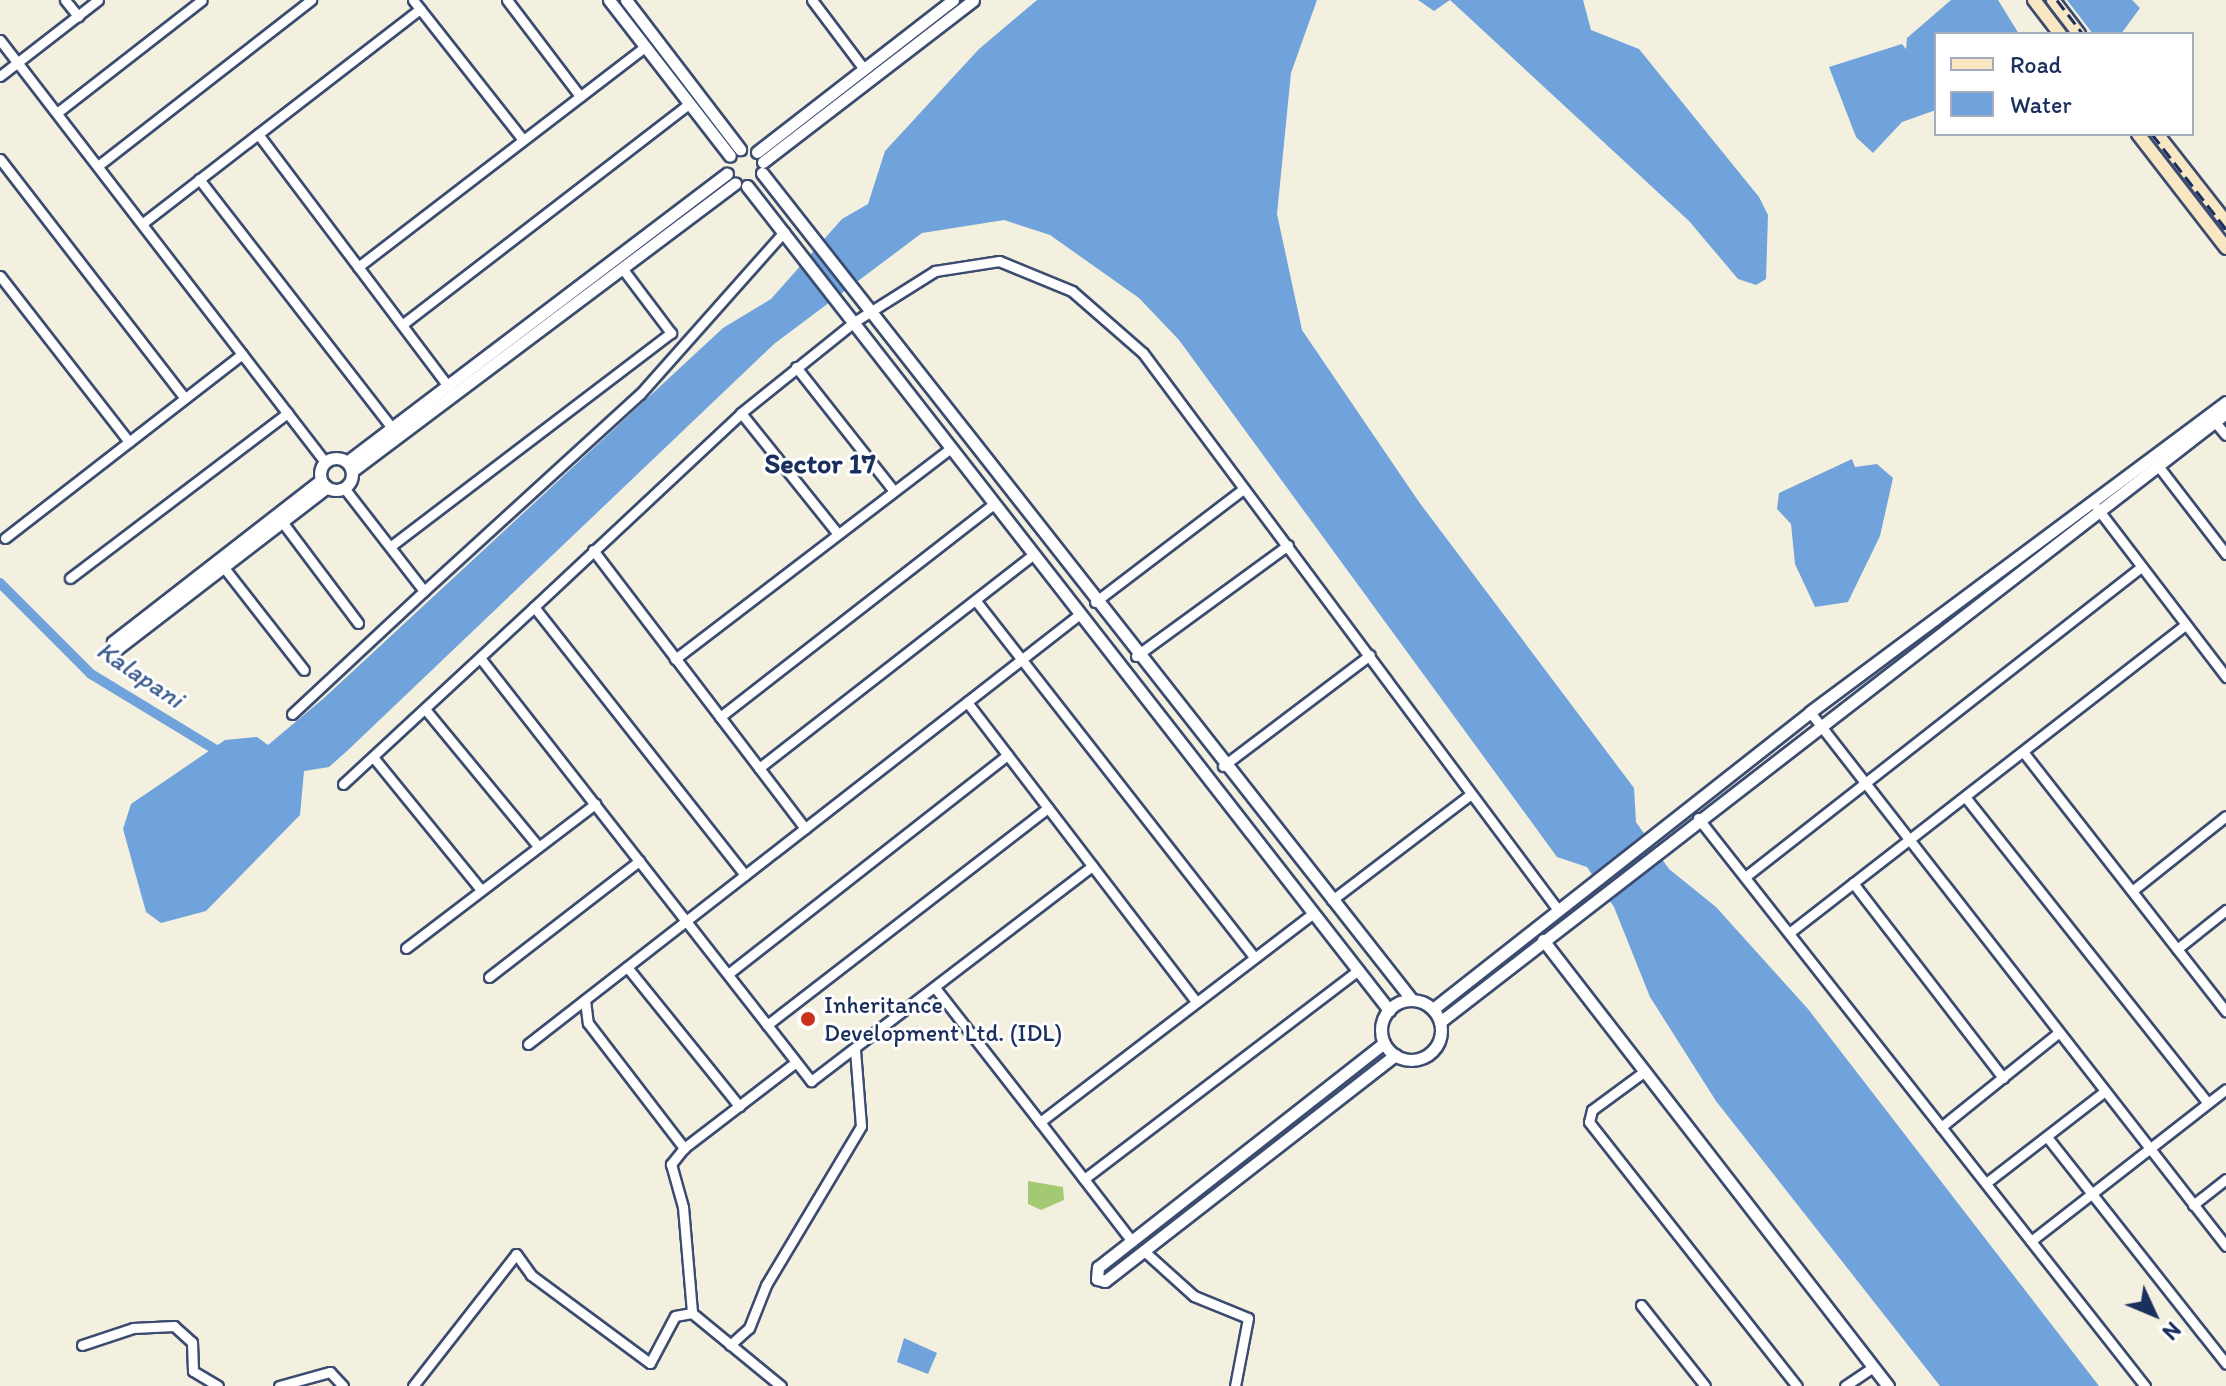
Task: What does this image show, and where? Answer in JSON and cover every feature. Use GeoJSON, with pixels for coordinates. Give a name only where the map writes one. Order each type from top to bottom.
{"type":"FeatureCollection","features":[{"type":"Feature","properties":{"kind":"main road"},"geometry":{"type":"LineString","coordinates":[[2034,0],[2058,32]]}},
{"type":"Feature","properties":{"kind":"main road"},"geometry":{"type":"LineString","coordinates":[[2053,0],[2077,32]]}},
{"type":"Feature","properties":{"kind":"main road"},"geometry":{"type":"LineString","coordinates":[[2140,136],[2226,248]]}},
{"type":"Feature","properties":{"kind":"main road"},"geometry":{"type":"LineString","coordinates":[[2159,136],[2226,222]]}},
{"type":"Feature","properties":{"kind":"street"},"geometry":{"type":"LineString","coordinates":[[65,0],[78,16]]}},
{"type":"Feature","properties":{"kind":"street"},"geometry":{"type":"LineString","coordinates":[[0,76],[98,0]]}},
{"type":"Feature","properties":{"kind":"street"},"geometry":{"type":"LineString","coordinates":[[58,112],[202,0]]}},
{"type":"Feature","properties":{"kind":"street"},"geometry":{"type":"LineString","coordinates":[[99,165],[311,0]]}},
{"type":"Feature","properties":{"kind":"street"},"geometry":{"type":"LineString","coordinates":[[413,0],[523,140]]}},
{"type":"Feature","properties":{"kind":"street"},"geometry":{"type":"LineString","coordinates":[[507,0],[580,96]]}},
{"type":"Feature","properties":{"kind":"street"},"geometry":{"type":"LineString","coordinates":[[609,0],[689,104],[735,152],[761,162],[798,222],[1136,656],[1412,1000],[1433,1009],[1440,1022],[1439,1041],[1427,1056],[1395,1055],[1105,1281],[1097,1279],[1098,1267],[1384,1043],[1389,1010],[784,232],[736,181],[735,152],[626,0]]}},
{"type":"Feature","properties":{"kind":"street"},"geometry":{"type":"LineString","coordinates":[[761,162],[864,69],[953,0]]}},
{"type":"Feature","properties":{"kind":"street"},"geometry":{"type":"LineString","coordinates":[[325,462],[349,466],[622,268],[973,0]]}},
{"type":"Feature","properties":{"kind":"street"},"geometry":{"type":"LineString","coordinates":[[816,1],[864,69]]}},
{"type":"Feature","properties":{"kind":"street"},"geometry":{"type":"LineString","coordinates":[[143,223],[420,9]]}},
{"type":"Feature","properties":{"kind":"street"},"geometry":{"type":"LineString","coordinates":[[0,40],[325,462],[324,484],[283,523],[117,647],[324,484],[344,488],[424,591]]}},
{"type":"Feature","properties":{"kind":"street"},"geometry":{"type":"LineString","coordinates":[[358,267],[645,47]]}},
{"type":"Feature","properties":{"kind":"street"},"geometry":{"type":"LineString","coordinates":[[403,324],[689,104]]}},
{"type":"Feature","properties":{"kind":"street"},"geometry":{"type":"LineString","coordinates":[[258,134],[448,386]]}},
{"type":"Feature","properties":{"kind":"street"},"geometry":{"type":"LineString","coordinates":[[0,159],[185,398]]}},
{"type":"Feature","properties":{"kind":"street"},"geometry":{"type":"LineString","coordinates":[[199,179],[392,428]]}},
{"type":"Feature","properties":{"kind":"street"},"geometry":{"type":"LineString","coordinates":[[344,488],[349,466],[392,428],[736,181]]}},
{"type":"Feature","properties":{"kind":"street"},"geometry":{"type":"LineString","coordinates":[[292,714],[640,394],[784,232]]}},
{"type":"Feature","properties":{"kind":"street"},"geometry":{"type":"LineString","coordinates":[[343,784],[481,659],[741,413],[852,320],[950,266],[999,261],[1031,269],[1131,340],[1242,490],[1288,545],[1558,910]]}},
{"type":"Feature","properties":{"kind":"street"},"geometry":{"type":"LineString","coordinates":[[391,546],[671,333],[622,268]]}},
{"type":"Feature","properties":{"kind":"street"},"geometry":{"type":"LineString","coordinates":[[0,276],[129,442]]}},
{"type":"Feature","properties":{"kind":"street"},"geometry":{"type":"LineString","coordinates":[[5,538],[242,354]]}},
{"type":"Feature","properties":{"kind":"street"},"geometry":{"type":"LineString","coordinates":[[796,367],[893,490]]}},
{"type":"Feature","properties":{"kind":"street"},"geometry":{"type":"LineString","coordinates":[[1440,1022],[1819,723],[2097,509],[2226,402]]}},
{"type":"Feature","properties":{"kind":"street"},"geometry":{"type":"LineString","coordinates":[[70,578],[287,413]]}},
{"type":"Feature","properties":{"kind":"street"},"geometry":{"type":"LineString","coordinates":[[741,413],[837,533]]}},
{"type":"Feature","properties":{"kind":"street"},"geometry":{"type":"LineString","coordinates":[[1433,1009],[1810,712],[2159,467],[2226,413]]}},
{"type":"Feature","properties":{"kind":"street"},"geometry":{"type":"LineString","coordinates":[[2215,422],[2226,435]]}},
{"type":"Feature","properties":{"kind":"street"},"geometry":{"type":"LineString","coordinates":[[675,659],[951,448]]}},
{"type":"Feature","properties":{"kind":"street"},"geometry":{"type":"LineString","coordinates":[[2159,467],[2226,554]]}},
{"type":"Feature","properties":{"kind":"street"},"geometry":{"type":"LineString","coordinates":[[1095,602],[1242,490]]}},
{"type":"Feature","properties":{"kind":"street"},"geometry":{"type":"LineString","coordinates":[[720,717],[994,504]]}},
{"type":"Feature","properties":{"kind":"street"},"geometry":{"type":"LineString","coordinates":[[2097,509],[2226,677]]}},
{"type":"Feature","properties":{"kind":"street"},"geometry":{"type":"LineString","coordinates":[[283,523],[358,623]]}},
{"type":"Feature","properties":{"kind":"street"},"geometry":{"type":"LineString","coordinates":[[1136,656],[1288,545]]}},
{"type":"Feature","properties":{"kind":"street"},"geometry":{"type":"LineString","coordinates":[[593,550],[805,828]]}},
{"type":"Feature","properties":{"kind":"street"},"geometry":{"type":"LineString","coordinates":[[759,768],[1034,554]]}},
{"type":"Feature","properties":{"kind":"street"},"geometry":{"type":"LineString","coordinates":[[1745,877],[2141,567]]}},
{"type":"Feature","properties":{"kind":"street"},"geometry":{"type":"LineString","coordinates":[[225,569],[304,670]]}},
{"type":"Feature","properties":{"kind":"street"},"geometry":{"type":"LineString","coordinates":[[976,601],[1254,957]]}},
{"type":"Feature","properties":{"kind":"street"},"geometry":{"type":"LineString","coordinates":[[534,607],[745,875]]}},
{"type":"Feature","properties":{"kind":"street"},"geometry":{"type":"LineString","coordinates":[[528,1044],[1080,614]]}},
{"type":"Feature","properties":{"kind":"street"},"geometry":{"type":"LineString","coordinates":[[1789,933],[2185,625]]}},
{"type":"Feature","properties":{"kind":"street"},"geometry":{"type":"LineString","coordinates":[[1223,766],[1370,655]]}},
{"type":"Feature","properties":{"kind":"street"},"geometry":{"type":"LineString","coordinates":[[481,659],[811,1081],[936,989],[1092,866]]}},
{"type":"Feature","properties":{"kind":"street"},"geometry":{"type":"LineString","coordinates":[[967,702],[1196,1001]]}},
{"type":"Feature","properties":{"kind":"street"},"geometry":{"type":"LineString","coordinates":[[425,709],[538,846]]}},
{"type":"Feature","properties":{"kind":"street"},"geometry":{"type":"LineString","coordinates":[[1810,712],[2226,1246]]}},
{"type":"Feature","properties":{"kind":"street"},"geometry":{"type":"LineString","coordinates":[[1769,745],[1777,756]]}},
{"type":"Feature","properties":{"kind":"street"},"geometry":{"type":"LineString","coordinates":[[2024,753],[2226,1012]]}},
{"type":"Feature","properties":{"kind":"street"},"geometry":{"type":"LineString","coordinates":[[728,974],[1007,755]]}},
{"type":"Feature","properties":{"kind":"street"},"geometry":{"type":"LineString","coordinates":[[373,757],[481,890]]}},
{"type":"Feature","properties":{"kind":"street"},"geometry":{"type":"LineString","coordinates":[[1332,900],[1471,794]]}},
{"type":"Feature","properties":{"kind":"street"},"geometry":{"type":"LineString","coordinates":[[1966,798],[2208,1103]]}},
{"type":"Feature","properties":{"kind":"street"},"geometry":{"type":"LineString","coordinates":[[406,948],[595,804]]}},
{"type":"Feature","properties":{"kind":"street"},"geometry":{"type":"LineString","coordinates":[[767,1025],[1048,808]]}},
{"type":"Feature","properties":{"kind":"street"},"geometry":{"type":"LineString","coordinates":[[2132,891],[2226,816]]}},
{"type":"Feature","properties":{"kind":"street"},"geometry":{"type":"LineString","coordinates":[[1698,818],[2145,1386]]}},
{"type":"Feature","properties":{"kind":"street"},"geometry":{"type":"LineString","coordinates":[[489,977],[639,861]]}},
{"type":"Feature","properties":{"kind":"street"},"geometry":{"type":"LineString","coordinates":[[1853,883],[2003,1078]]}},
{"type":"Feature","properties":{"kind":"street"},"geometry":{"type":"LineString","coordinates":[[2177,949],[2226,910]]}},
{"type":"Feature","properties":{"kind":"street"},"geometry":{"type":"LineString","coordinates":[[1040,1122],[1313,913]]}},
{"type":"Feature","properties":{"kind":"street"},"geometry":{"type":"LineString","coordinates":[[1543,940],[1888,1386]]}},
{"type":"Feature","properties":{"kind":"street"},"geometry":{"type":"LineString","coordinates":[[627,967],[739,1106]]}},
{"type":"Feature","properties":{"kind":"street"},"geometry":{"type":"LineString","coordinates":[[1084,1179],[1358,970]]}},
{"type":"Feature","properties":{"kind":"street"},"geometry":{"type":"LineString","coordinates":[[936,989],[1131,1240]]}},
{"type":"Feature","properties":{"kind":"street"},"geometry":{"type":"LineString","coordinates":[[2217,1000],[2226,993]]}},
{"type":"Feature","properties":{"kind":"street"},"geometry":{"type":"LineString","coordinates":[[586,999],[588,1023],[684,1148]]}},
{"type":"Feature","properties":{"kind":"street"},"geometry":{"type":"LineString","coordinates":[[1389,1010],[1412,1000]]}},
{"type":"Feature","properties":{"kind":"street"},"geometry":{"type":"LineString","coordinates":[[1941,1127],[2059,1032]]}},
{"type":"Feature","properties":{"kind":"street"},"geometry":{"type":"LineString","coordinates":[[1384,1043],[1395,1055]]}},
{"type":"Feature","properties":{"kind":"street"},"geometry":{"type":"LineString","coordinates":[[730,1345],[749,1328],[766,1285],[861,1126],[855,1050]]}},
{"type":"Feature","properties":{"kind":"street"},"geometry":{"type":"LineString","coordinates":[[781,1386],[692,1313],[683,1207],[671,1164],[684,1148],[796,1062]]}},
{"type":"Feature","properties":{"kind":"street"},"geometry":{"type":"LineString","coordinates":[[1645,1071],[1592,1110],[1589,1122],[1797,1386]]}},
{"type":"Feature","properties":{"kind":"street"},"geometry":{"type":"LineString","coordinates":[[2031,1241],[2226,1089]]}},
{"type":"Feature","properties":{"kind":"street"},"geometry":{"type":"LineString","coordinates":[[1986,1183],[2105,1091]]}},
{"type":"Feature","properties":{"kind":"street"},"geometry":{"type":"LineString","coordinates":[[2047,1137],[2226,1364]]}},
{"type":"Feature","properties":{"kind":"street"},"geometry":{"type":"LineString","coordinates":[[2193,1205],[2226,1179]]}},
{"type":"Feature","properties":{"kind":"street"},"geometry":{"type":"LineString","coordinates":[[1144,1251],[1194,1296],[1248,1318],[1235,1386]]}},
{"type":"Feature","properties":{"kind":"street"},"geometry":{"type":"LineString","coordinates":[[413,1386],[516,1254],[531,1275],[650,1363],[675,1316],[692,1313]]}},
{"type":"Feature","properties":{"kind":"street"},"geometry":{"type":"LineString","coordinates":[[1641,1305],[1705,1386]]}},
{"type":"Feature","properties":{"kind":"street"},"geometry":{"type":"LineString","coordinates":[[82,1345],[133,1328],[174,1326],[192,1342],[193,1371],[218,1386]]}},
{"type":"Feature","properties":{"kind":"street"},"geometry":{"type":"LineString","coordinates":[[1845,1386],[1873,1367]]}},
{"type":"Feature","properties":{"kind":"street"},"geometry":{"type":"LineString","coordinates":[[279,1386],[330,1372],[343,1386]]}},
{"type":"Feature","properties":{"kind":"green space"},"geometry":{"type":"Polygon","coordinates":[[[1028,1181],[1063,1187],[1064,1200],[1041,1210],[1028,1204],[1028,1181]]]}},
{"type":"Feature","properties":{"kind":"water"},"geometry":{"type":"Polygon","coordinates":[[[1037,0],[1317,0],[1291,73],[1277,214],[1302,330],[1419,502],[1634,788],[1636,822],[1669,869],[1716,907],[1808,1009],[2099,1386],[1940,1386],[1716,1101],[1650,997],[1614,907],[1587,867],[1557,857],[1179,340],[1139,298],[1050,235],[1004,220],[922,233],[774,344],[347,751],[329,767],[304,771],[300,815],[206,911],[161,923],[146,912],[123,829],[131,804],[225,740],[257,737],[268,745],[324,698],[723,328],[771,299],[842,219],[868,204],[885,151],[979,49],[1037,0]]]}},
{"type":"Feature","properties":{"kind":"water"},"geometry":{"type":"Polygon","coordinates":[[[1418,0],[1450,0],[1434,11],[1418,0]]]}},
{"type":"Feature","properties":{"kind":"water"},"geometry":{"type":"Polygon","coordinates":[[[1450,0],[1583,0],[1591,30],[1639,49],[1759,197],[1768,215],[1766,279],[1756,285],[1738,279],[1689,221],[1450,0]]]}},
{"type":"Feature","properties":{"kind":"water"},"geometry":{"type":"Polygon","coordinates":[[[1951,0],[1998,0],[2018,32],[1934,32],[1934,111],[1902,122],[1873,153],[1856,137],[1829,67],[1902,44],[1906,49],[1907,38],[1951,0]]]}},
{"type":"Feature","properties":{"kind":"water"},"geometry":{"type":"Polygon","coordinates":[[[2067,0],[2132,0],[2140,8],[2122,32],[2091,32],[2067,0]]]}},
{"type":"Feature","properties":{"kind":"water"},"geometry":{"type":"Polygon","coordinates":[[[1852,459],[1855,467],[1877,464],[1893,478],[1880,536],[1848,602],[1815,607],[1795,564],[1791,524],[1777,509],[1779,493],[1852,459]]]}},
{"type":"Feature","properties":{"kind":"water"},"geometry":{"type":"Polygon","coordinates":[[[904,1338],[937,1353],[928,1374],[897,1362],[904,1338]]]}},
{"type":"Feature","properties":{"kind":"waterway","name":"Kalapani"},"geometry":{"type":"LineString","coordinates":[[0,583],[91,674],[226,756]]}},
{"type":"Feature","properties":{"kind":"railway"},"geometry":{"type":"LineString","coordinates":[[2057,0],[2081,32]]}},
{"type":"Feature","properties":{"kind":"railway"},"geometry":{"type":"LineString","coordinates":[[2154,136],[2226,229]]}},
{"type":"Feature","properties":{"kind":"place","name":"Inheritance Development Ltd. (IDL)"},"geometry":{"type":"Point","coordinates":[808,1019]}},
{"type":"Feature","properties":{"kind":"district","name":"Sector 17"},"geometry":{"type":"Point","coordinates":[820,463]}}]}
